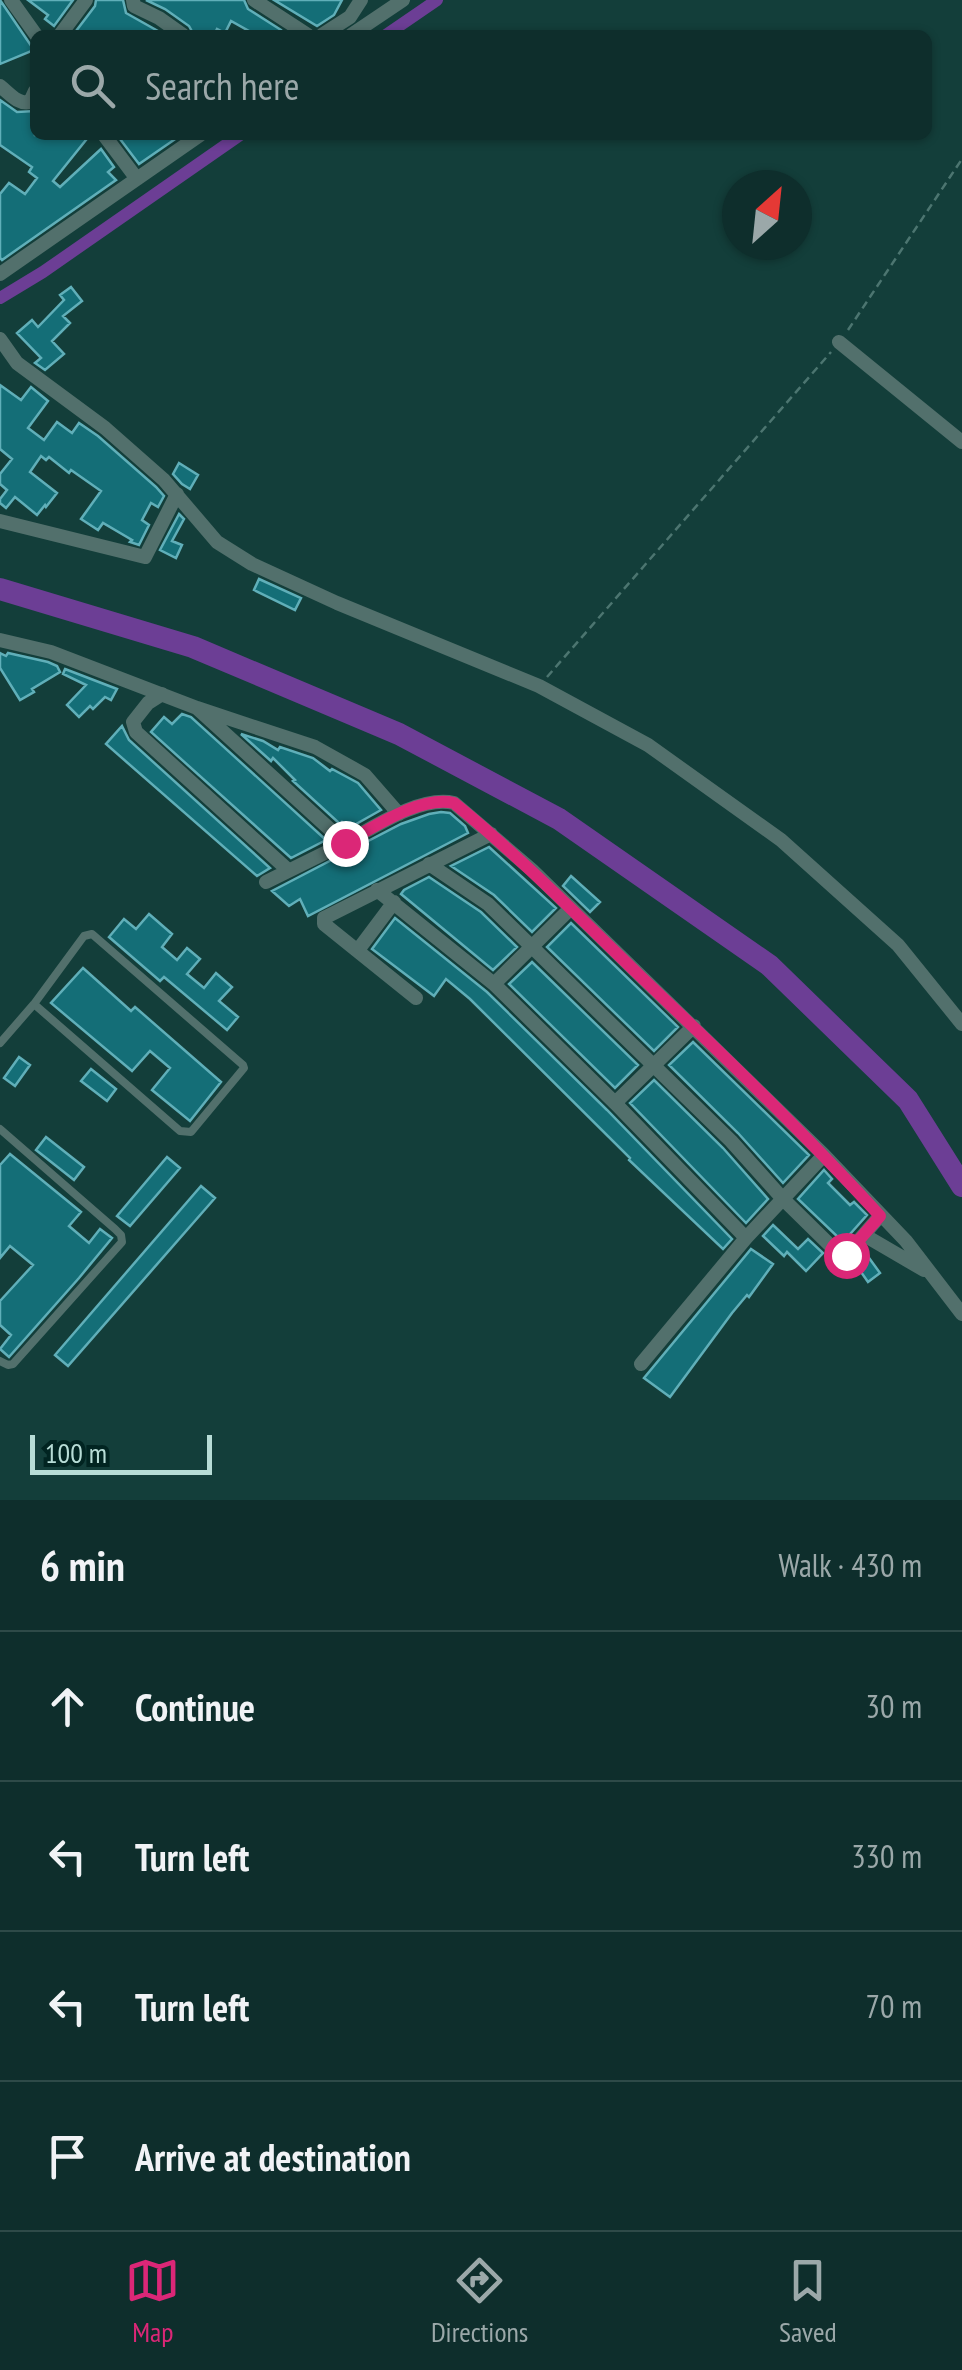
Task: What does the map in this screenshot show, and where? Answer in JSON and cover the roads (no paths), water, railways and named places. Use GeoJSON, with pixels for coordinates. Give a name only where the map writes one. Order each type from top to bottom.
{"type":"FeatureCollection","features":[{"type":"Feature","properties":{"kind":"street"},"geometry":{"type":"LineString","coordinates":[[11,0],[32,30]]}},
{"type":"Feature","properties":{"kind":"street"},"geometry":{"type":"LineString","coordinates":[[64,30],[86,0]]}},
{"type":"Feature","properties":{"kind":"street"},"geometry":{"type":"LineString","coordinates":[[133,0],[134,6],[176,30]]}},
{"type":"Feature","properties":{"kind":"street"},"geometry":{"type":"LineString","coordinates":[[254,0],[300,30]]}},
{"type":"Feature","properties":{"kind":"street"},"geometry":{"type":"LineString","coordinates":[[352,28],[361,0]]}},
{"type":"Feature","properties":{"kind":"street"},"geometry":{"type":"LineString","coordinates":[[352,28],[386,14],[403,0]]}},
{"type":"Feature","properties":{"kind":"street"},"geometry":{"type":"LineString","coordinates":[[0,86],[20,102],[30,102]]}},
{"type":"Feature","properties":{"kind":"street"},"geometry":{"type":"LineString","coordinates":[[108,140],[137,179]]}},
{"type":"Feature","properties":{"kind":"street"},"geometry":{"type":"LineString","coordinates":[[0,274],[193,140]]}},
{"type":"Feature","properties":{"kind":"street"},"geometry":{"type":"LineString","coordinates":[[0,339],[17,363],[105,428],[177,494],[218,542],[252,564],[337,604],[539,686],[648,745],[781,840],[898,944],[962,1024]]}},
{"type":"Feature","properties":{"kind":"street"},"geometry":{"type":"LineString","coordinates":[[839,342],[962,442]]}},
{"type":"Feature","properties":{"kind":"street"},"geometry":{"type":"LineString","coordinates":[[0,521],[145,557],[177,494]]}},
{"type":"Feature","properties":{"kind":"street"},"geometry":{"type":"LineString","coordinates":[[0,640],[51,652],[315,748],[365,775],[399,814]]}},
{"type":"Feature","properties":{"kind":"street"},"geometry":{"type":"LineString","coordinates":[[162,694],[148,703],[133,722],[136,732],[288,870]]}},
{"type":"Feature","properties":{"kind":"street"},"geometry":{"type":"LineString","coordinates":[[198,708],[345,843]]}},
{"type":"Feature","properties":{"kind":"street"},"geometry":{"type":"LineString","coordinates":[[266,882],[399,814],[441,800],[454,803],[571,908],[824,1155],[906,1241],[962,1314]]}},
{"type":"Feature","properties":{"kind":"street"},"geometry":{"type":"LineString","coordinates":[[416,998],[324,924],[324,918],[492,834]]}},
{"type":"Feature","properties":{"kind":"street"},"geometry":{"type":"LineString","coordinates":[[429,864],[488,904],[731,1140],[842,1256],[880,1216]]}},
{"type":"Feature","properties":{"kind":"street"},"geometry":{"type":"LineString","coordinates":[[377,890],[494,984],[746,1238]]}},
{"type":"Feature","properties":{"kind":"street"},"geometry":{"type":"LineString","coordinates":[[358,950],[394,902]]}},
{"type":"Feature","properties":{"kind":"street"},"geometry":{"type":"LineString","coordinates":[[494,984],[571,908]]}},
{"type":"Feature","properties":{"kind":"street"},"geometry":{"type":"LineString","coordinates":[[615,1104],[694,1026]]}},
{"type":"Feature","properties":{"kind":"street"},"geometry":{"type":"LineString","coordinates":[[641,1364],[746,1238],[824,1155]]}},
{"type":"Feature","properties":{"kind":"street"},"geometry":{"type":"LineString","coordinates":[[864,1235],[933,1275]]}},
{"type":"Feature","properties":{"kind":"lane"},"geometry":{"type":"LineString","coordinates":[[0,1043],[4,1031],[34,1004],[84,936],[92,934],[244,1068],[191,1132],[180,1131],[34,1004]]}},
{"type":"Feature","properties":{"kind":"lane"},"geometry":{"type":"LineString","coordinates":[[0,1128],[121,1234],[122,1242],[13,1364],[0,1361]]}},
{"type":"Feature","properties":{"kind":"waterway"},"geometry":{"type":"LineString","coordinates":[[393,30],[437,0]]}},
{"type":"Feature","properties":{"kind":"waterway"},"geometry":{"type":"LineString","coordinates":[[0,298],[233,140]]}},
{"type":"Feature","properties":{"kind":"waterway"},"geometry":{"type":"LineString","coordinates":[[0,589],[193,647],[399,734],[559,819],[769,965],[908,1100],[962,1186]]}}]}
